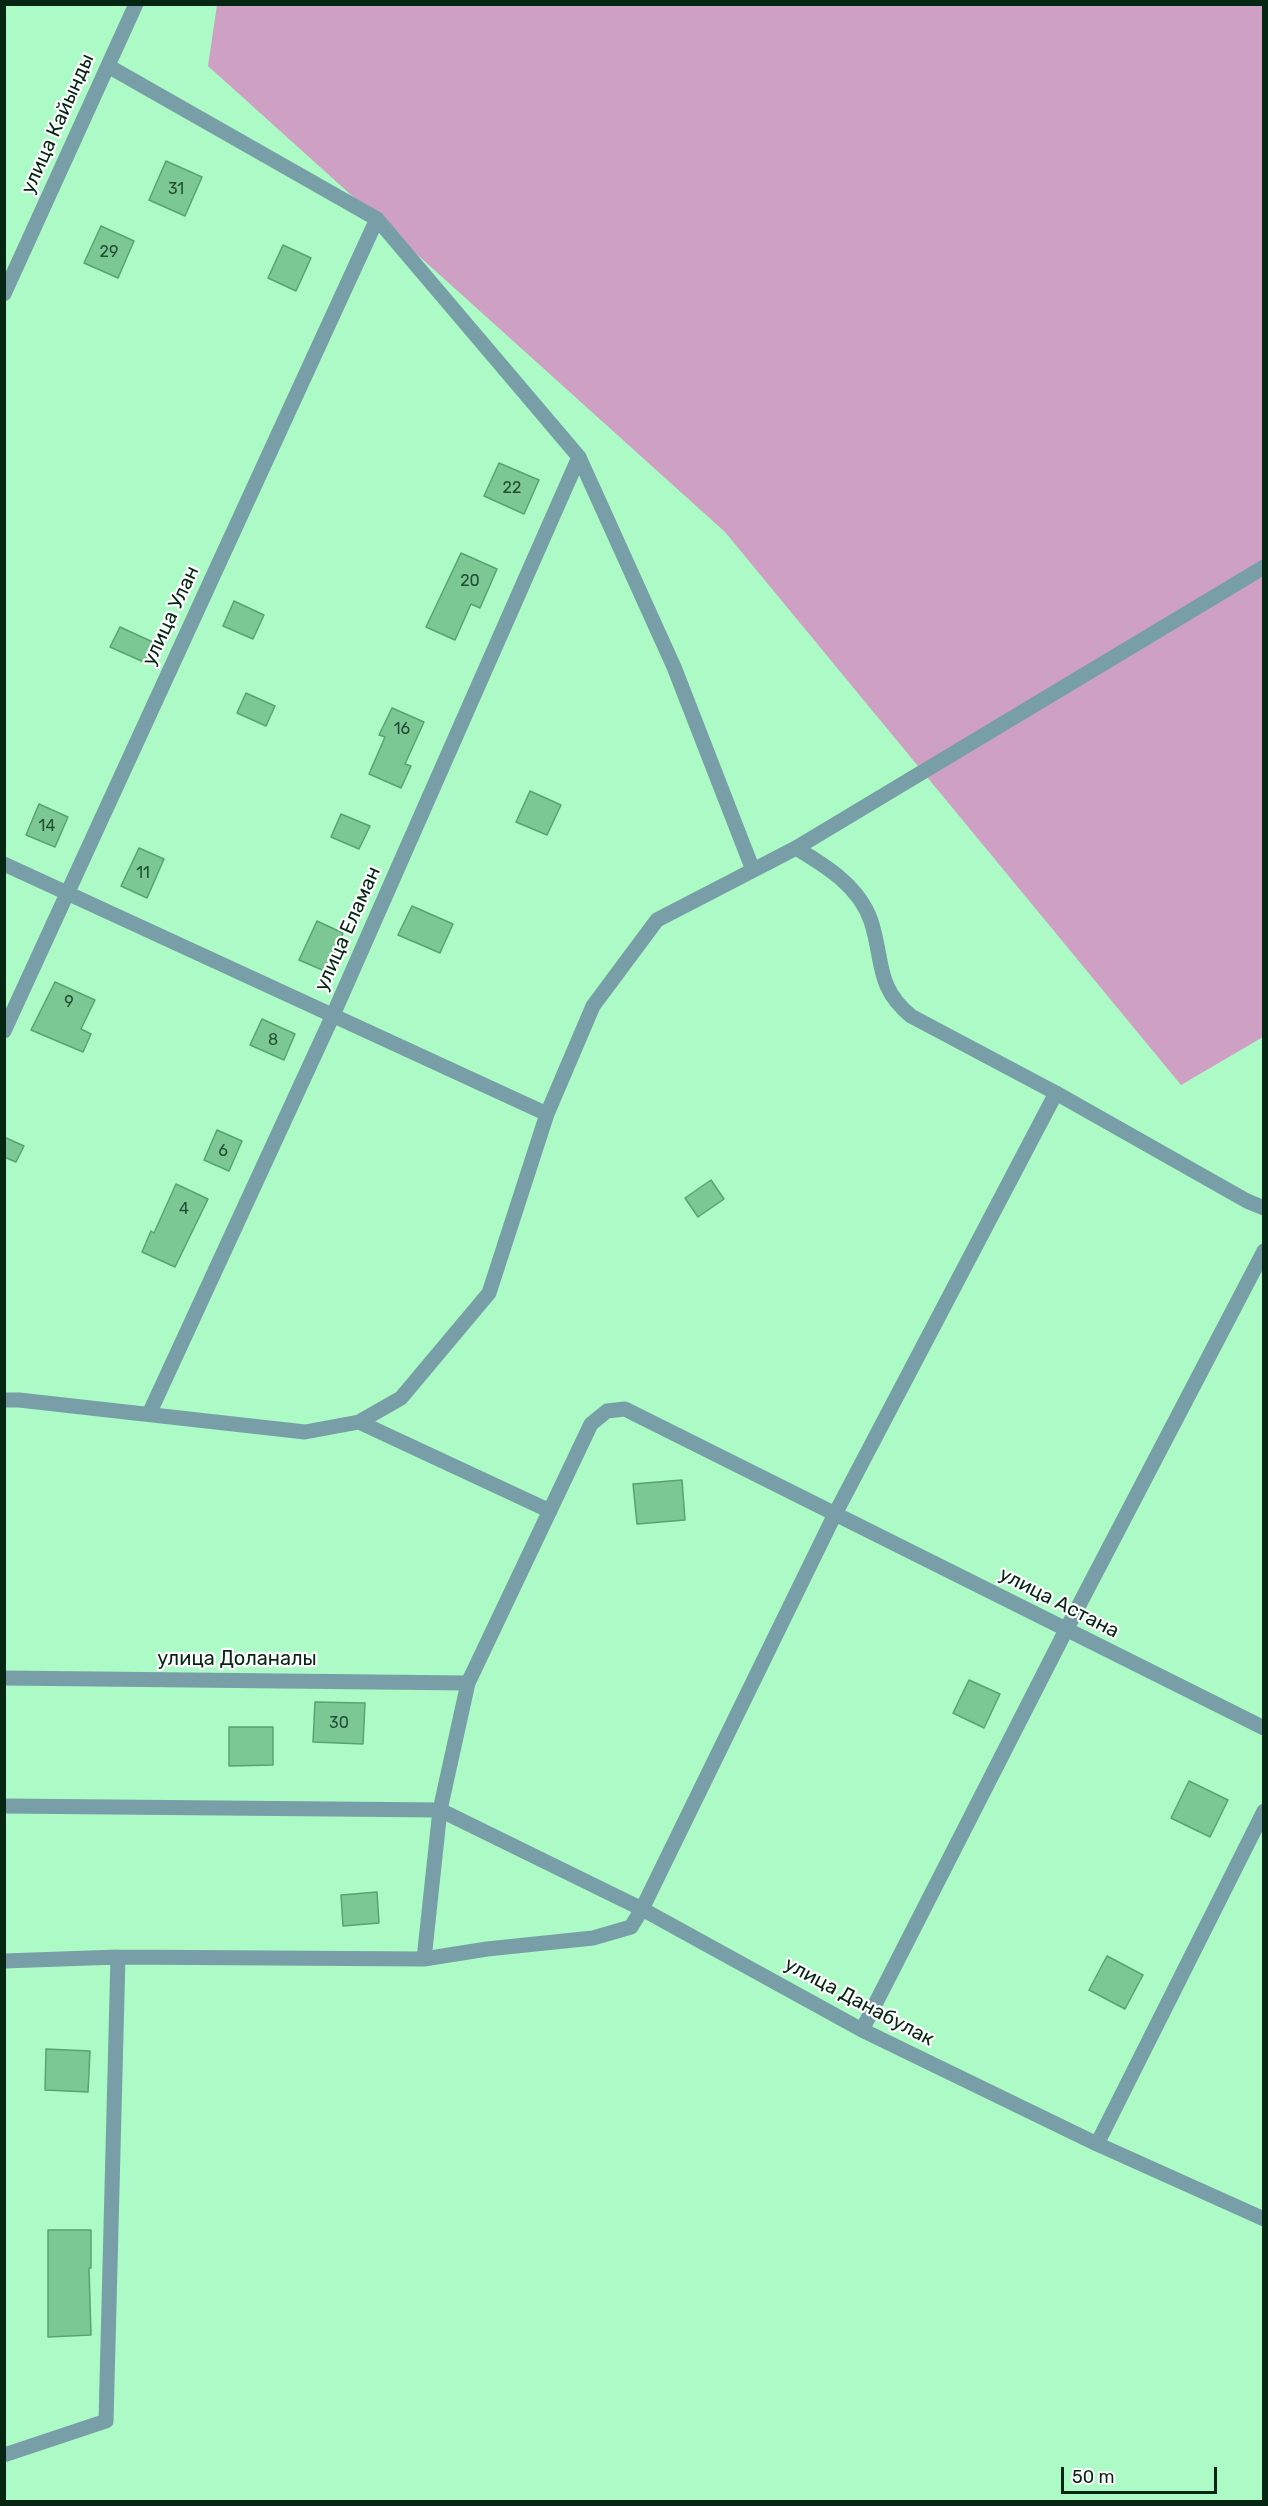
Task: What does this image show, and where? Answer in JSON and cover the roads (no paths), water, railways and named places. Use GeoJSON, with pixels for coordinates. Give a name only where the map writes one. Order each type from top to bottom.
{"type":"FeatureCollection","features":[{"type":"Feature","properties":{"kind":"street","name":"улица Кайынды"},"geometry":{"type":"LineString","coordinates":[[4,294],[136,4]]}},
{"type":"Feature","properties":{"kind":"street"},"geometry":{"type":"LineString","coordinates":[[108,66],[377,219],[579,457],[674,667],[753,870]]}},
{"type":"Feature","properties":{"kind":"street","name":"улица Улан"},"geometry":{"type":"LineString","coordinates":[[4,1031],[377,219]]}},
{"type":"Feature","properties":{"kind":"street","name":"улица Еламан"},"geometry":{"type":"LineString","coordinates":[[149,1414],[333,1016],[579,457]]}},
{"type":"Feature","properties":{"kind":"street"},"geometry":{"type":"LineString","coordinates":[[4,1400],[304,1432],[358,1422],[401,1398],[489,1293],[547,1114],[593,1006],[657,920],[796,848],[1263,567]]}},
{"type":"Feature","properties":{"kind":"street"},"geometry":{"type":"LineString","coordinates":[[796,848],[832,869],[856,895],[871,920],[886,986],[896,1003],[911,1016],[1056,1093],[1237,1196],[1263,1208]]}},
{"type":"Feature","properties":{"kind":"street"},"geometry":{"type":"LineString","coordinates":[[4,864],[547,1114]]}},
{"type":"Feature","properties":{"kind":"street"},"geometry":{"type":"LineString","coordinates":[[4,1961],[118,1957],[424,1959],[487,1949],[593,1938],[631,1927],[642,1909],[835,1514],[1056,1093]]}},
{"type":"Feature","properties":{"kind":"street"},"geometry":{"type":"LineString","coordinates":[[862,2030],[1263,1251]]}},
{"type":"Feature","properties":{"kind":"street","name":"улица Астана"},"geometry":{"type":"LineString","coordinates":[[424,1959],[440,1810],[468,1683],[591,1424],[607,1411],[625,1409],[1263,1728]]}},
{"type":"Feature","properties":{"kind":"street"},"geometry":{"type":"LineString","coordinates":[[358,1422],[550,1510]]}},
{"type":"Feature","properties":{"kind":"street","name":"улица Доланалы"},"geometry":{"type":"LineString","coordinates":[[4,1678],[468,1683]]}},
{"type":"Feature","properties":{"kind":"street"},"geometry":{"type":"LineString","coordinates":[[4,1806],[440,1810]]}},
{"type":"Feature","properties":{"kind":"street","name":"улица Данабулак"},"geometry":{"type":"LineString","coordinates":[[440,1810],[642,1909],[862,2030],[1097,2144],[1263,2219]]}},
{"type":"Feature","properties":{"kind":"street"},"geometry":{"type":"LineString","coordinates":[[1097,2144],[1263,1812]]}},
{"type":"Feature","properties":{"kind":"street"},"geometry":{"type":"LineString","coordinates":[[4,2455],[106,2421],[118,1957]]}}]}
